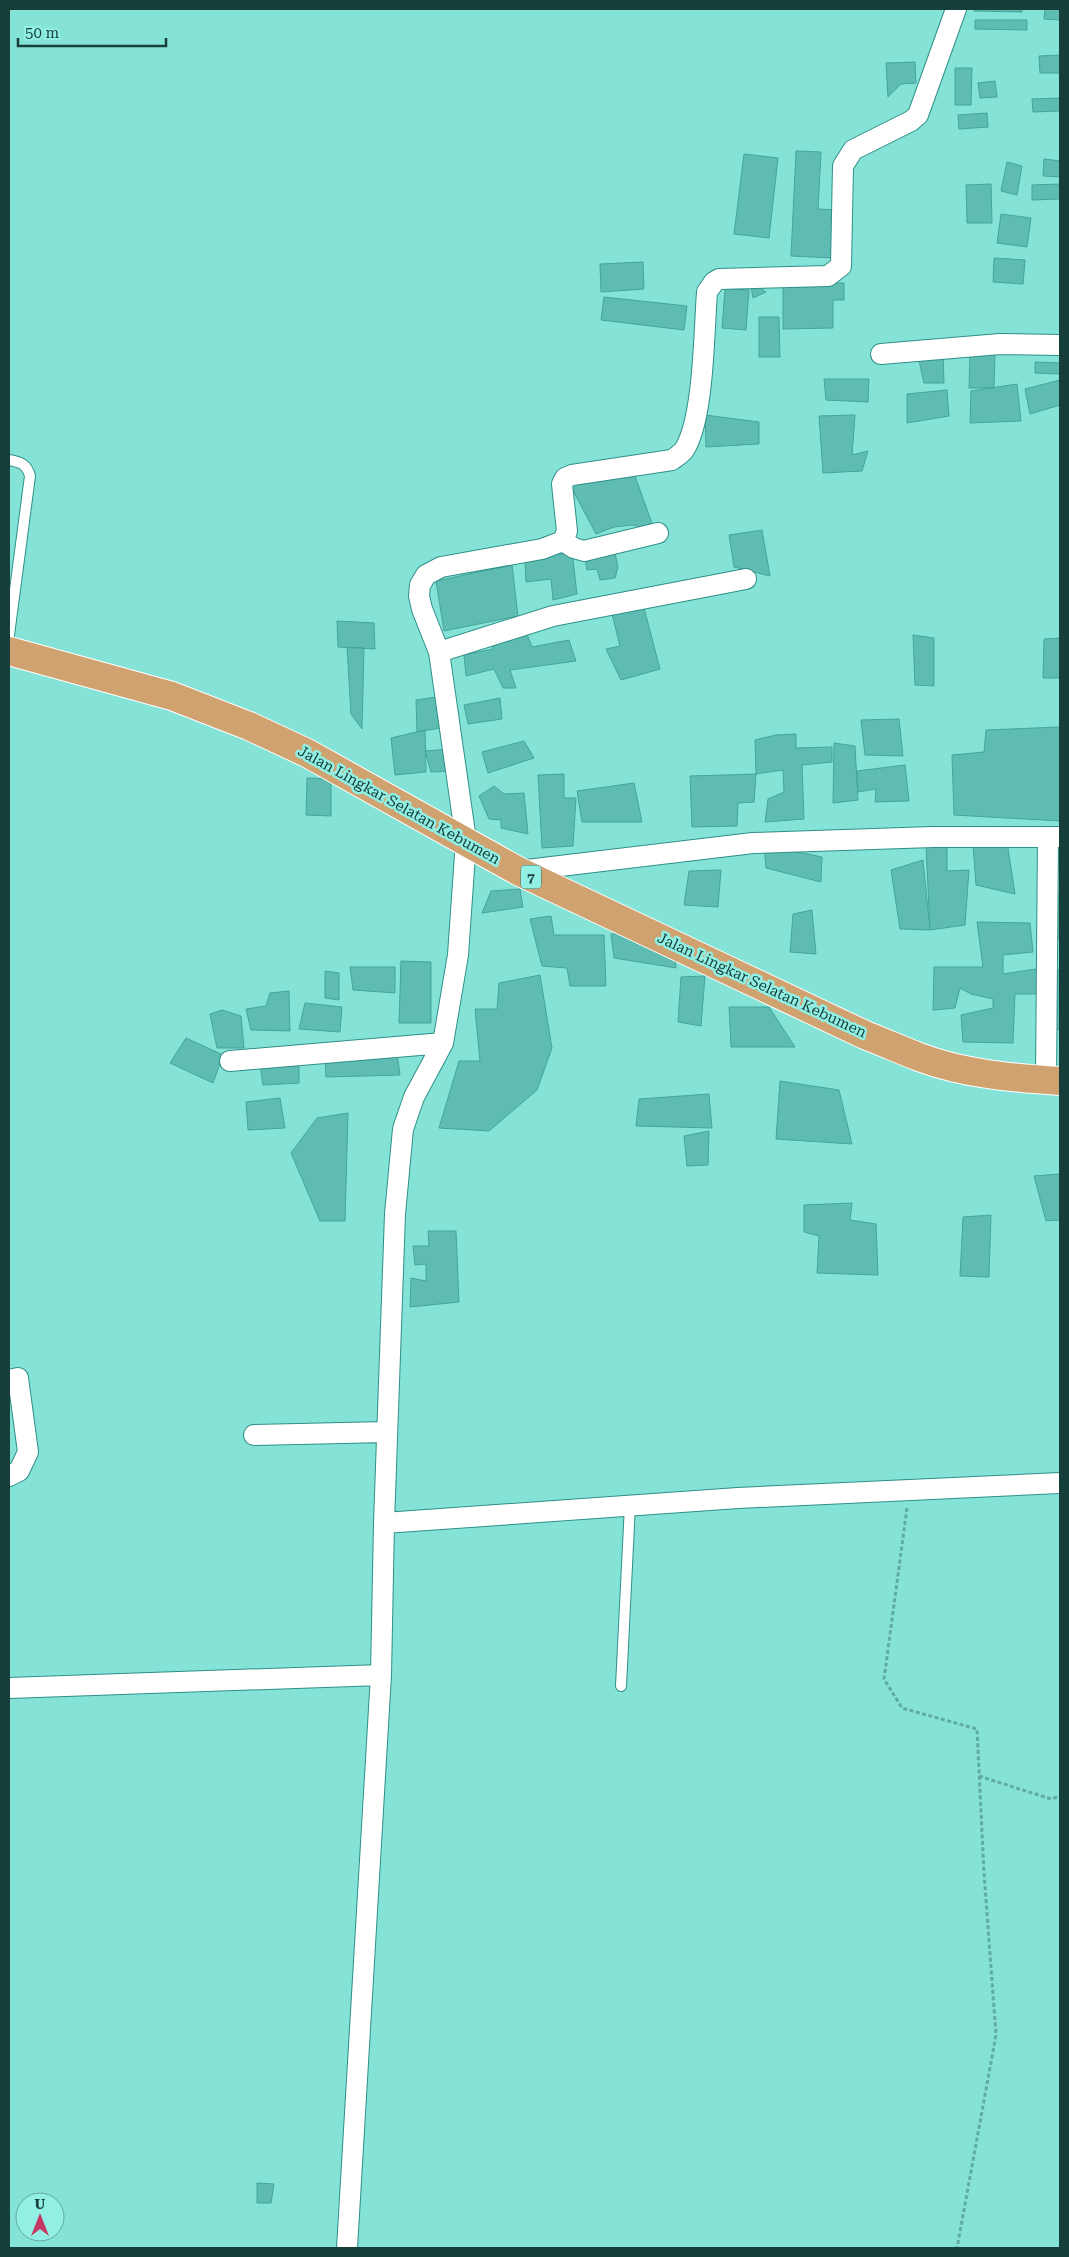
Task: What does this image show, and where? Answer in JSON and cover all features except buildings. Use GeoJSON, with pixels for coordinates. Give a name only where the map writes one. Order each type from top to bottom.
{"type":"FeatureCollection","features":[{"type":"Feature","properties":{"kind":"highway","name":"Jalan Lingkar Selatan Kebumen"},"geometry":{"type":"LineString","coordinates":[[9,651],[172,696],[249,726],[307,753],[466,840],[518,871],[865,1035],[920,1058],[954,1067],[1013,1078],[1053,1080]]}},
{"type":"Feature","properties":{"kind":"street"},"geometry":{"type":"LineString","coordinates":[[347,2248],[382,1675],[384,1523],[395,1214],[403,1129],[414,1097],[442,1043],[458,955],[466,840],[439,652],[422,609],[419,596],[420,585],[426,575],[441,566],[542,548],[556,545],[563,541],[567,531],[562,484],[565,478],[572,475],[672,460],[683,451],[691,434],[697,411],[707,292],[714,282],[719,279],[828,276],[840,266],[844,166],[848,155],[853,150],[911,121],[918,115],[956,9]]}},
{"type":"Feature","properties":{"kind":"street"},"geometry":{"type":"LineString","coordinates":[[881,354],[1000,344],[1060,345]]}},
{"type":"Feature","properties":{"kind":"street"},"geometry":{"type":"LineString","coordinates":[[563,541],[574,548],[584,551],[658,533]]}},
{"type":"Feature","properties":{"kind":"street"},"geometry":{"type":"LineString","coordinates":[[439,652],[553,616],[746,579]]}},
{"type":"Feature","properties":{"kind":"street"},"geometry":{"type":"LineString","coordinates":[[518,871],[753,843],[933,837],[1054,837],[1053,1080]]}},
{"type":"Feature","properties":{"kind":"street"},"geometry":{"type":"LineString","coordinates":[[230,1061],[442,1043]]}},
{"type":"Feature","properties":{"kind":"street"},"geometry":{"type":"LineString","coordinates":[[9,1380],[18,1378],[28,1452],[23,1466],[19,1471],[9,1476]]}},
{"type":"Feature","properties":{"kind":"street"},"geometry":{"type":"LineString","coordinates":[[254,1435],[387,1432]]}},
{"type":"Feature","properties":{"kind":"street"},"geometry":{"type":"LineString","coordinates":[[384,1523],[630,1505],[1060,1483]]}},
{"type":"Feature","properties":{"kind":"street"},"geometry":{"type":"LineString","coordinates":[[9,1688],[382,1675]]}},
{"type":"Feature","properties":{"kind":"lane"},"geometry":{"type":"LineString","coordinates":[[9,460],[21,462],[28,469],[30,476],[12,586],[9,635]]}},
{"type":"Feature","properties":{"kind":"lane"},"geometry":{"type":"LineString","coordinates":[[622,1686],[630,1505]]}},
{"type":"Feature","properties":{"kind":"path"},"geometry":{"type":"LineString","coordinates":[[909,1490],[884,1679],[902,1708],[977,1729],[996,2036],[957,2248]]}},
{"type":"Feature","properties":{"kind":"path"},"geometry":{"type":"LineString","coordinates":[[979,1776],[1051,1799],[1060,1796]]}}]}
